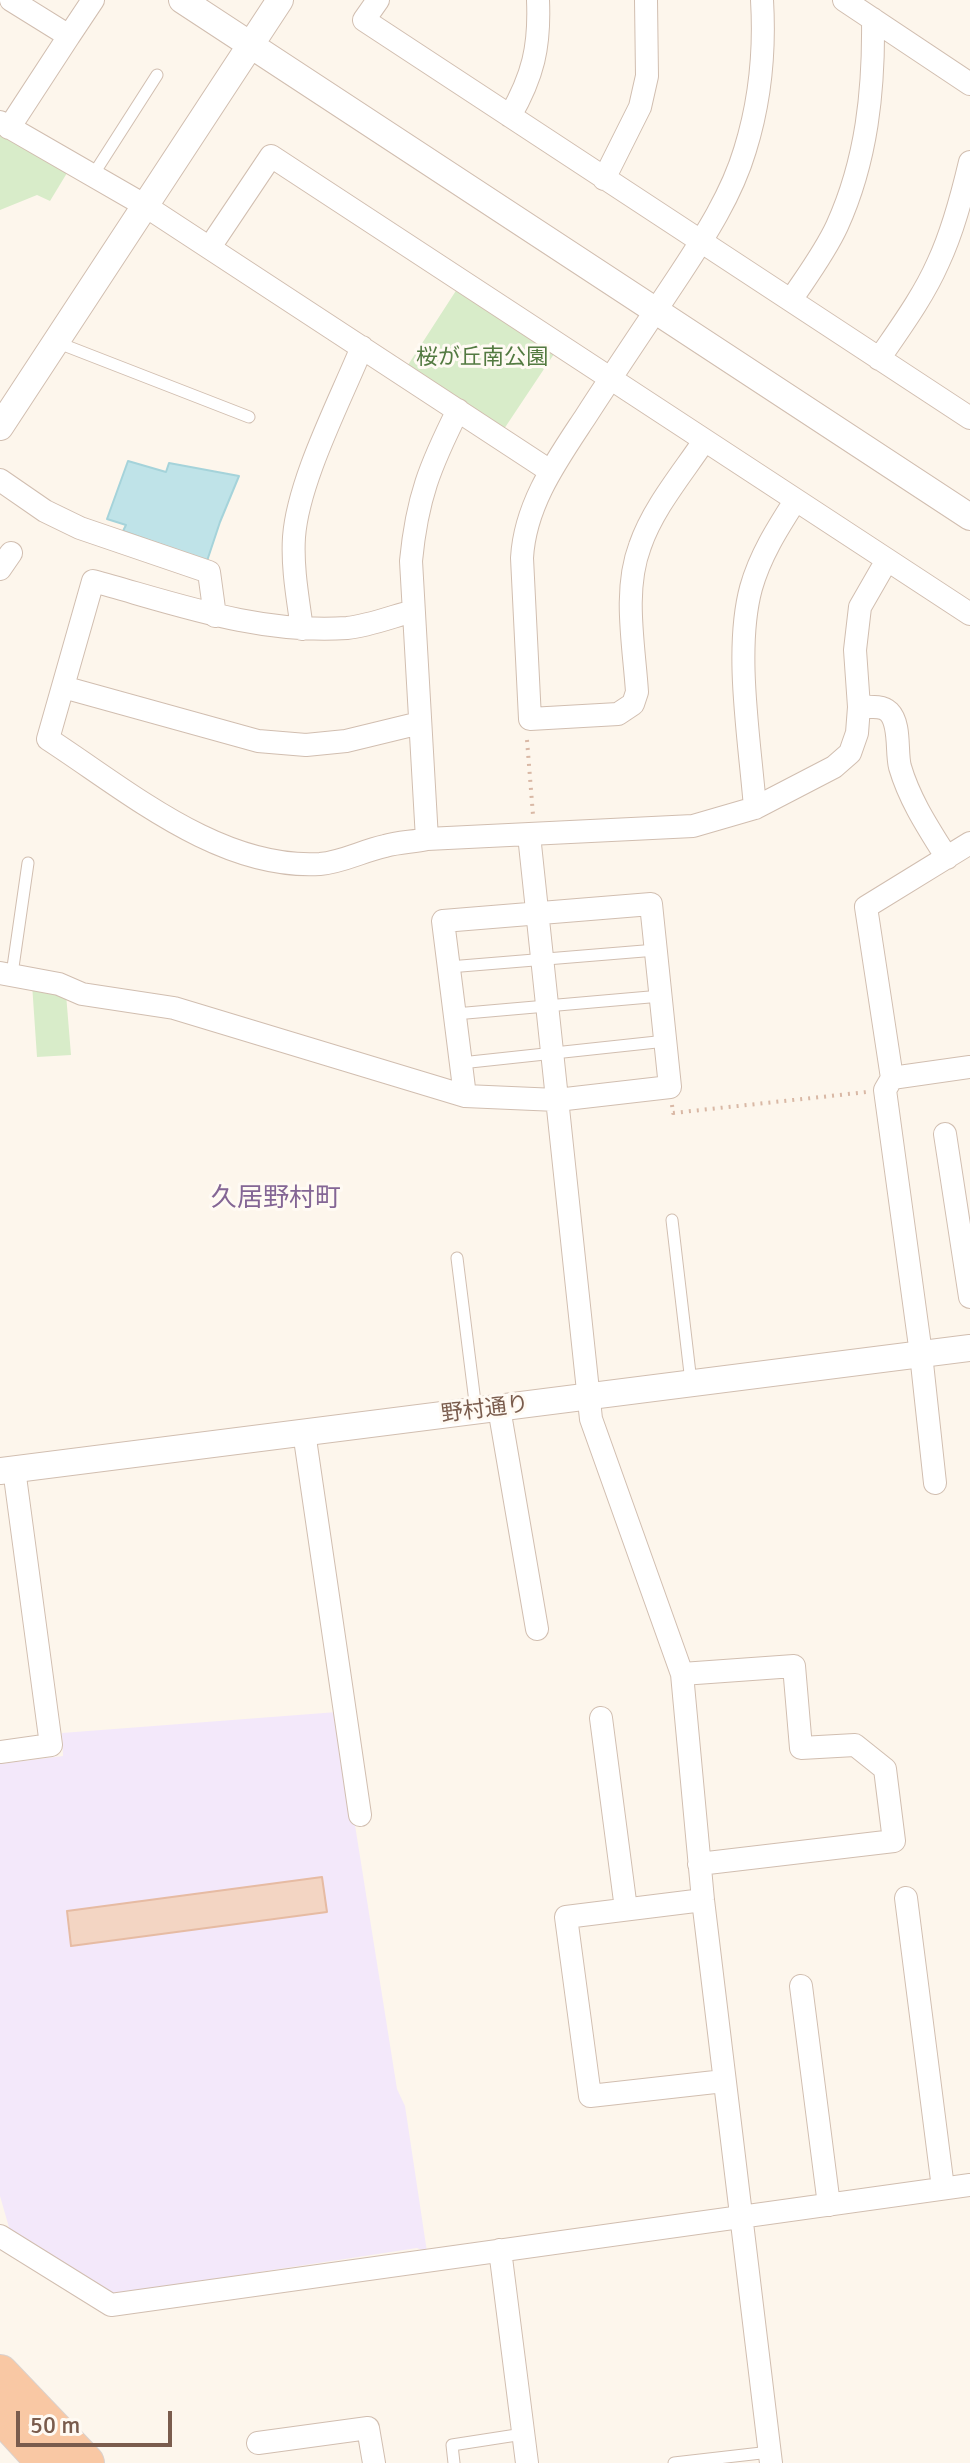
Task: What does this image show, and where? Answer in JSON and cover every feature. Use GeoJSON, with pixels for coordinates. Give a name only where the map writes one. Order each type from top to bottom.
{"type":"FeatureCollection","features":[{"type":"Feature","properties":{"kind":"highway"},"geometry":{"type":"LineString","coordinates":[[0,2373],[86,2463]]}},
{"type":"Feature","properties":{"kind":"highway"},"geometry":{"type":"LineString","coordinates":[[0,2414],[45,2463]]}},
{"type":"Feature","properties":{"kind":"street"},"geometry":{"type":"LineString","coordinates":[[11,0],[69,36]]}},
{"type":"Feature","properties":{"kind":"street"},"geometry":{"type":"LineString","coordinates":[[93,0],[4,125],[144,205],[550,471]]}},
{"type":"Feature","properties":{"kind":"street"},"geometry":{"type":"LineString","coordinates":[[182,0],[970,517]]}},
{"type":"Feature","properties":{"kind":"street"},"geometry":{"type":"LineString","coordinates":[[0,427],[280,0]]}},
{"type":"Feature","properties":{"kind":"street"},"geometry":{"type":"LineString","coordinates":[[378,0],[364,20],[970,416]]}},
{"type":"Feature","properties":{"kind":"street"},"geometry":{"type":"LineString","coordinates":[[510,116],[524,93],[538,47],[538,0]]}},
{"type":"Feature","properties":{"kind":"street"},"geometry":{"type":"LineString","coordinates":[[604,179],[640,107],[647,76],[646,0]]}},
{"type":"Feature","properties":{"kind":"street"},"geometry":{"type":"LineString","coordinates":[[704,441],[649,524],[635,561],[632,608],[636,699],[626,711],[618,714],[530,719],[522,578],[523,542],[531,512],[550,471],[701,242],[736,175],[754,116],[762,52],[762,0]]}},
{"type":"Feature","properties":{"kind":"street"},"geometry":{"type":"LineString","coordinates":[[844,0],[970,84]]}},
{"type":"Feature","properties":{"kind":"street"},"geometry":{"type":"LineString","coordinates":[[791,300],[837,227],[860,162],[874,66],[873,19]]}},
{"type":"Feature","properties":{"kind":"street"},"geometry":{"type":"LineString","coordinates":[[210,247],[271,156],[970,614]]}},
{"type":"Feature","properties":{"kind":"street"},"geometry":{"type":"LineString","coordinates":[[879,359],[938,264],[958,211],[970,162]]}},
{"type":"Feature","properties":{"kind":"street"},"geometry":{"type":"LineString","coordinates":[[302,629],[294,560],[297,516],[305,485],[362,347]]}},
{"type":"Feature","properties":{"kind":"street"},"geometry":{"type":"LineString","coordinates":[[427,839],[411,561],[414,525],[423,488],[433,459],[458,410]]}},
{"type":"Feature","properties":{"kind":"street"},"geometry":{"type":"LineString","coordinates":[[0,480],[45,511],[80,528],[209,572],[215,616]]}},
{"type":"Feature","properties":{"kind":"street"},"geometry":{"type":"LineString","coordinates":[[755,808],[743,644],[746,617],[751,589],[766,549],[795,501]]}},
{"type":"Feature","properties":{"kind":"street"},"geometry":{"type":"LineString","coordinates":[[413,611],[350,627],[302,629],[236,621],[93,581],[48,739],[193,834],[230,850],[279,862],[305,864],[342,860],[384,846],[427,839],[693,826],[755,808],[844,761],[857,733],[859,707],[855,650],[860,607],[887,560]]}},
{"type":"Feature","properties":{"kind":"street"},"geometry":{"type":"LineString","coordinates":[[63,687],[235,736],[288,744],[346,741],[420,723]]}},
{"type":"Feature","properties":{"kind":"street"},"geometry":{"type":"LineString","coordinates":[[859,707],[888,710],[894,719],[900,765],[917,810],[947,858]]}},
{"type":"Feature","properties":{"kind":"street"},"geometry":{"type":"LineString","coordinates":[[535,835],[538,913],[591,1419],[682,1674],[703,1900],[771,2458]]}},
{"type":"Feature","properties":{"kind":"street"},"geometry":{"type":"LineString","coordinates":[[935,1483],[866,907],[970,845]]}},
{"type":"Feature","properties":{"kind":"street"},"geometry":{"type":"LineString","coordinates":[[6,974],[59,984],[82,994],[174,1008],[465,1096],[557,1100],[670,1087],[651,904],[443,921],[465,1096]]}},
{"type":"Feature","properties":{"kind":"street"},"geometry":{"type":"LineString","coordinates":[[889,1084],[970,1067]]}},
{"type":"Feature","properties":{"kind":"street"},"geometry":{"type":"LineString","coordinates":[[519,1100],[559,1123]]}},
{"type":"Feature","properties":{"kind":"street"},"geometry":{"type":"LineString","coordinates":[[945,1134],[970,1297]]}},
{"type":"Feature","properties":{"kind":"street","name":"野村通り"},"geometry":{"type":"LineString","coordinates":[[7,1470],[970,1348]]}},
{"type":"Feature","properties":{"kind":"street"},"geometry":{"type":"LineString","coordinates":[[488,1409],[537,1629]]}},
{"type":"Feature","properties":{"kind":"street"},"geometry":{"type":"LineString","coordinates":[[304,1432],[360,1815]]}},
{"type":"Feature","properties":{"kind":"street"},"geometry":{"type":"LineString","coordinates":[[0,1752],[51,1745],[7,1470]]}},
{"type":"Feature","properties":{"kind":"street"},"geometry":{"type":"LineString","coordinates":[[682,1674],[794,1666],[801,1748],[855,1745],[885,1769],[894,1841],[699,1864]]}},
{"type":"Feature","properties":{"kind":"street"},"geometry":{"type":"LineString","coordinates":[[601,1718],[626,1909]]}},
{"type":"Feature","properties":{"kind":"street"},"geometry":{"type":"LineString","coordinates":[[906,1898],[943,2188]]}},
{"type":"Feature","properties":{"kind":"street"},"geometry":{"type":"LineString","coordinates":[[703,1900],[566,1917],[590,2096],[724,2081]]}},
{"type":"Feature","properties":{"kind":"street"},"geometry":{"type":"LineString","coordinates":[[801,1986],[829,2205]]}},
{"type":"Feature","properties":{"kind":"street"},"geometry":{"type":"LineString","coordinates":[[0,2236],[111,2305],[970,2185]]}},
{"type":"Feature","properties":{"kind":"street"},"geometry":{"type":"LineString","coordinates":[[500,2250],[527,2463]]}},
{"type":"Feature","properties":{"kind":"street"},"geometry":{"type":"LineString","coordinates":[[258,2443],[368,2428],[374,2463]]}},
{"type":"Feature","properties":{"kind":"lane"},"geometry":{"type":"LineString","coordinates":[[93,175],[157,75]]}},
{"type":"Feature","properties":{"kind":"lane"},"geometry":{"type":"LineString","coordinates":[[56,341],[249,417]]}},
{"type":"Feature","properties":{"kind":"lane"},"geometry":{"type":"LineString","coordinates":[[6,974],[28,863]]}},
{"type":"Feature","properties":{"kind":"lane"},"geometry":{"type":"LineString","coordinates":[[449,967],[656,950]]}},
{"type":"Feature","properties":{"kind":"lane"},"geometry":{"type":"LineString","coordinates":[[455,1014],[661,996]]}},
{"type":"Feature","properties":{"kind":"lane"},"geometry":{"type":"LineString","coordinates":[[461,1063],[666,1041]]}},
{"type":"Feature","properties":{"kind":"lane"},"geometry":{"type":"LineString","coordinates":[[672,1220],[691,1383]]}},
{"type":"Feature","properties":{"kind":"lane"},"geometry":{"type":"LineString","coordinates":[[457,1258],[488,1409]]}},
{"type":"Feature","properties":{"kind":"lane"},"geometry":{"type":"LineString","coordinates":[[454,2463],[452,2445],[523,2434]]}},
{"type":"Feature","properties":{"kind":"lane"},"geometry":{"type":"LineString","coordinates":[[674,2463],[771,2458]]}},
{"type":"Feature","properties":{"kind":"path"},"geometry":{"type":"LineString","coordinates":[[530,719],[526,725],[535,835]]}},
{"type":"Feature","properties":{"kind":"path"},"geometry":{"type":"LineString","coordinates":[[670,1087],[673,1113],[889,1084]]}},
{"type":"Feature","properties":{"kind":"shaded area"},"geometry":{"type":"Polygon","coordinates":[[[337,1712],[397,2089],[405,2106],[427,2252],[417,2248],[115,2294],[10,2231],[0,2196],[0,1764],[63,1756],[62,1733],[337,1712]]]}},
{"type":"Feature","properties":{"kind":"green space"},"geometry":{"type":"Polygon","coordinates":[[[0,133],[67,173],[50,201],[37,195],[0,210],[0,133]]]}},
{"type":"Feature","properties":{"kind":"green space","name":"桜が丘南公園"},"geometry":{"type":"Polygon","coordinates":[[[459,286],[556,351],[504,429],[408,365],[459,286]]]}},
{"type":"Feature","properties":{"kind":"green space"},"geometry":{"type":"Polygon","coordinates":[[[32,984],[66,994],[71,1055],[37,1057],[32,984]]]}},
{"type":"Feature","properties":{"kind":"water"},"geometry":{"type":"Polygon","coordinates":[[[128,461],[166,472],[169,463],[239,476],[207,561],[123,531],[126,525],[107,519],[128,461]]]}},
{"type":"Feature","properties":{"kind":"building"},"geometry":{"type":"Polygon","coordinates":[[[322,1877],[327,1912],[71,1946],[67,1911],[322,1877]]]}},
{"type":"Feature","properties":{"kind":"district","name":"久居野村町"},"geometry":{"type":"Point","coordinates":[276,1199]}}]}
